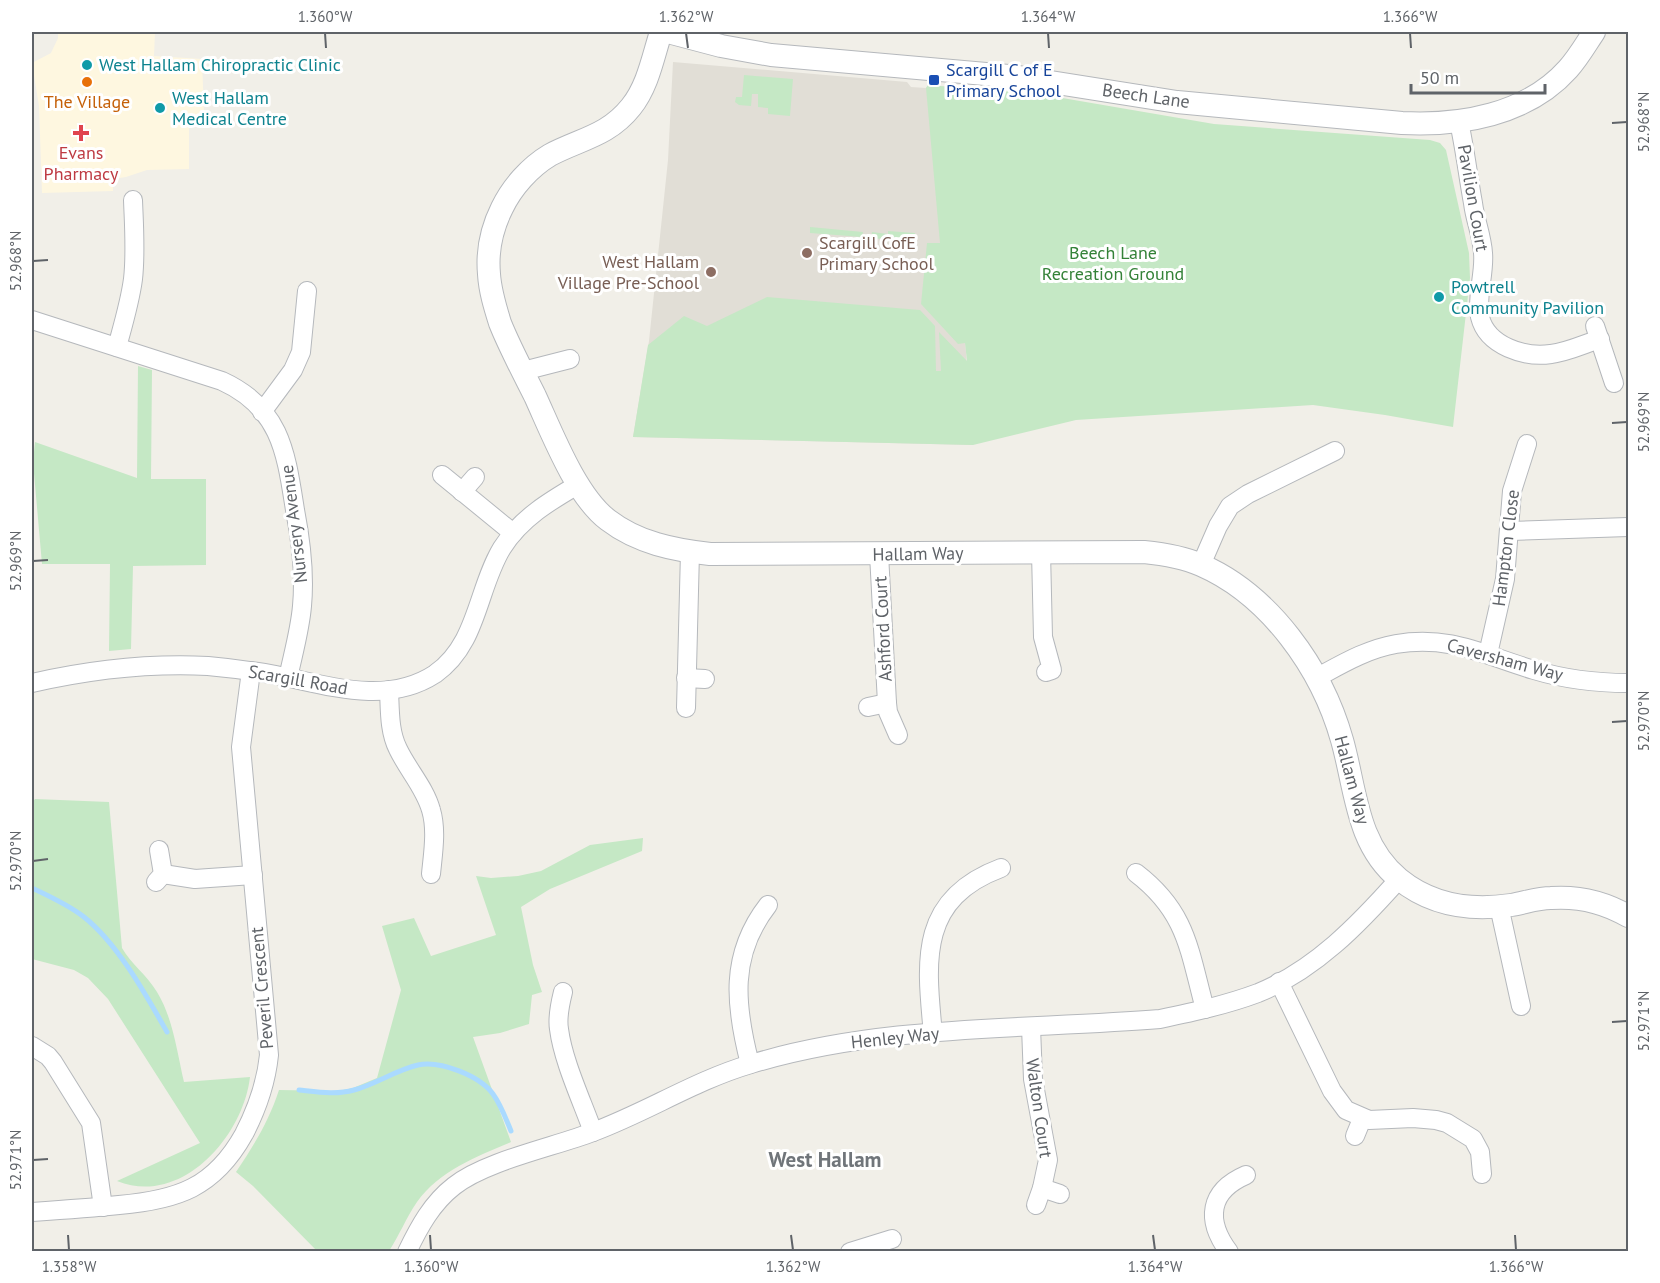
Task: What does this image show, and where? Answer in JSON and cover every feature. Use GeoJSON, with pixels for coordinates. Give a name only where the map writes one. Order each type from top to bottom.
{"type":"FeatureCollection","features":[{"type":"Feature","properties":{"kind":"street","name":"Hallam Way"},"geometry":{"type":"LineString","coordinates":[[661,32],[644,84],[625,114],[596,136],[561,150],[538,164],[512,192],[498,216],[489,254],[491,291],[500,323],[579,484],[598,512],[624,531],[657,544],[690,552],[732,556],[1144,552],[1165,554],[1201,565],[1230,581],[1261,606],[1293,642],[1316,678],[1338,728],[1363,828],[1378,856],[1399,879],[1418,892],[1437,900],[1470,907],[1499,906],[1550,898],[1578,898],[1612,907],[1629,916]]}},
{"type":"Feature","properties":{"kind":"street","name":"Beech Lane"},"geometry":{"type":"LineString","coordinates":[[668,32],[721,46],[771,55],[1019,77],[1150,98],[1219,106],[1430,124],[1460,122],[1496,113],[1519,103],[1568,70],[1594,32]]}},
{"type":"Feature","properties":{"kind":"street","name":"Pavilion Court"},"geometry":{"type":"LineString","coordinates":[[1460,122],[1473,208],[1483,252],[1480,310],[1485,328],[1497,342],[1533,354],[1557,353],[1598,332],[1614,383]]}},
{"type":"Feature","properties":{"kind":"street"},"geometry":{"type":"LineString","coordinates":[[117,347],[132,281],[126,222],[133,200]]}},
{"type":"Feature","properties":{"kind":"street"},"geometry":{"type":"LineString","coordinates":[[262,411],[298,362],[304,342],[301,301]]}},
{"type":"Feature","properties":{"kind":"street","name":"Nursery Avenue"},"geometry":{"type":"LineString","coordinates":[[32,320],[222,381],[246,395],[262,411],[275,430],[285,453],[302,555],[300,626],[288,678]]}},
{"type":"Feature","properties":{"kind":"street"},"geometry":{"type":"LineString","coordinates":[[523,371],[570,358]]}},
{"type":"Feature","properties":{"kind":"street","name":"Hampton Close"},"geometry":{"type":"LineString","coordinates":[[1488,654],[1505,579],[1512,491],[1527,444]]}},
{"type":"Feature","properties":{"kind":"street"},"geometry":{"type":"LineString","coordinates":[[1201,565],[1218,526],[1230,506],[1248,494],[1335,451]]}},
{"type":"Feature","properties":{"kind":"street"},"geometry":{"type":"LineString","coordinates":[[442,475],[513,533]]}},
{"type":"Feature","properties":{"kind":"street"},"geometry":{"type":"LineString","coordinates":[[462,492],[475,477]]}},
{"type":"Feature","properties":{"kind":"street","name":"Scargill Road"},"geometry":{"type":"LineString","coordinates":[[32,683],[91,671],[139,667],[206,666],[251,671],[334,689],[389,690],[423,681],[443,668],[456,655],[470,629],[498,556],[513,533],[526,519],[546,504],[579,484]]}},
{"type":"Feature","properties":{"kind":"street"},"geometry":{"type":"LineString","coordinates":[[1510,531],[1629,527]]}},
{"type":"Feature","properties":{"kind":"street"},"geometry":{"type":"LineString","coordinates":[[686,708],[690,552]]}},
{"type":"Feature","properties":{"kind":"street"},"geometry":{"type":"LineString","coordinates":[[1041,552],[1043,637],[1052,670],[1046,672]]}},
{"type":"Feature","properties":{"kind":"street","name":"Ashford Court"},"geometry":{"type":"LineString","coordinates":[[879,554],[887,703],[888,712],[898,735]]}},
{"type":"Feature","properties":{"kind":"street","name":"Caversham Way"},"geometry":{"type":"LineString","coordinates":[[1316,678],[1362,654],[1395,644],[1434,641],[1460,645],[1557,676],[1598,682],[1629,683]]}},
{"type":"Feature","properties":{"kind":"street","name":"Peveril Crescent"},"geometry":{"type":"LineString","coordinates":[[32,1212],[161,1200],[188,1191],[216,1172],[232,1154],[251,1119],[265,1080],[268,1056],[241,747],[251,671]]}},
{"type":"Feature","properties":{"kind":"street"},"geometry":{"type":"LineString","coordinates":[[687,678],[705,679]]}},
{"type":"Feature","properties":{"kind":"street"},"geometry":{"type":"LineString","coordinates":[[389,690],[391,728],[395,741],[427,799],[433,821],[442,839],[431,874]]}},
{"type":"Feature","properties":{"kind":"street","name":"Ashford Court"},"geometry":{"type":"LineString","coordinates":[[868,707],[887,703]]}},
{"type":"Feature","properties":{"kind":"street"},"geometry":{"type":"LineString","coordinates":[[159,850],[160,878],[195,879],[253,875]]}},
{"type":"Feature","properties":{"kind":"street"},"geometry":{"type":"LineString","coordinates":[[933,1034],[928,965],[933,931],[953,900],[988,867]]}},
{"type":"Feature","properties":{"kind":"street"},"geometry":{"type":"LineString","coordinates":[[1136,873],[1156,878],[1181,926],[1188,943],[1205,1009]]}},
{"type":"Feature","properties":{"kind":"street","name":"Henley Way"},"geometry":{"type":"LineString","coordinates":[[407,1251],[438,1201],[459,1182],[493,1166],[593,1132],[707,1080],[750,1064],[835,1044],[933,1034],[1160,1018],[1205,1009],[1258,993],[1280,982],[1330,950],[1399,879]]}},
{"type":"Feature","properties":{"kind":"street"},"geometry":{"type":"LineString","coordinates":[[750,1064],[740,1025],[738,981],[750,917],[768,905]]}},
{"type":"Feature","properties":{"kind":"street"},"geometry":{"type":"LineString","coordinates":[[1499,906],[1521,1006]]}},
{"type":"Feature","properties":{"kind":"street"},"geometry":{"type":"LineString","coordinates":[[1280,982],[1332,1091],[1346,1110],[1362,1119],[1436,1120],[1465,1133],[1483,1143],[1482,1174]]}},
{"type":"Feature","properties":{"kind":"street"},"geometry":{"type":"LineString","coordinates":[[562,992],[551,1010],[593,1132]]}},
{"type":"Feature","properties":{"kind":"street","name":"Walton Court"},"geometry":{"type":"LineString","coordinates":[[1031,1027],[1033,1079],[1048,1160],[1036,1205]]}},
{"type":"Feature","properties":{"kind":"street"},"geometry":{"type":"LineString","coordinates":[[32,1046],[53,1062],[91,1123],[103,1207]]}},
{"type":"Feature","properties":{"kind":"street"},"geometry":{"type":"LineString","coordinates":[[1355,1136],[1362,1119]]}},
{"type":"Feature","properties":{"kind":"street"},"geometry":{"type":"LineString","coordinates":[[1228,1251],[1218,1234],[1214,1213],[1208,1200],[1246,1175]]}},
{"type":"Feature","properties":{"kind":"street"},"geometry":{"type":"LineString","coordinates":[[1042,1188],[1060,1194]]}},
{"type":"Feature","properties":{"kind":"street"},"geometry":{"type":"LineString","coordinates":[[849,1251],[892,1239]]}},
{"type":"Feature","properties":{"kind":"shaded area"},"geometry":{"type":"Polygon","coordinates":[[[58,32],[155,32],[154,56],[202,59],[204,114],[189,125],[189,169],[147,170],[113,179],[113,191],[42,193],[39,106],[32,63],[51,53],[58,38],[58,32]]]}},
{"type":"Feature","properties":{"kind":"shaded area","name":"Scargill CofE Primary School"},"geometry":{"type":"Polygon","coordinates":[[[673,62],[907,82],[911,87],[926,88],[928,85],[963,313],[973,445],[633,437],[649,341],[668,160],[673,62]]]}},
{"type":"Feature","properties":{"kind":"green space"},"geometry":{"type":"Polygon","coordinates":[[[744,75],[793,79],[790,116],[768,114],[768,108],[758,107],[758,94],[752,94],[751,106],[739,105],[735,102],[736,97],[742,97],[744,75]]]}},
{"type":"Feature","properties":{"kind":"green space","name":"Beech Lane Recreation Ground"},"geometry":{"type":"Polygon","coordinates":[[[928,85],[1039,94],[1214,124],[1430,140],[1440,143],[1446,150],[1469,253],[1470,278],[1453,427],[1313,405],[1076,420],[973,445],[633,437],[648,345],[684,316],[707,326],[767,297],[920,310],[935,326],[936,371],[941,371],[939,332],[967,361],[965,343],[958,344],[921,304],[927,243],[940,243],[926,88],[928,85]]]}},
{"type":"Feature","properties":{"kind":"green space"},"geometry":{"type":"Polygon","coordinates":[[[810,227],[863,232],[862,237],[810,233],[810,227]]]}},
{"type":"Feature","properties":{"kind":"green space"},"geometry":{"type":"Polygon","coordinates":[[[888,231],[915,233],[914,242],[871,238],[872,232],[888,234],[888,231]]]}},
{"type":"Feature","properties":{"kind":"green space"},"geometry":{"type":"Polygon","coordinates":[[[138,366],[152,370],[151,479],[206,479],[206,565],[133,566],[131,649],[109,651],[110,564],[42,564],[33,462],[35,442],[137,478],[138,366]]]}},
{"type":"Feature","properties":{"kind":"green space"},"geometry":{"type":"Polygon","coordinates":[[[35,799],[109,802],[122,948],[153,986],[162,1002],[174,1036],[184,1082],[250,1077],[245,1100],[222,1143],[205,1161],[185,1175],[164,1184],[141,1186],[117,1181],[200,1143],[108,999],[88,978],[74,970],[32,959],[32,803],[35,799]]]}},
{"type":"Feature","properties":{"kind":"green space"},"geometry":{"type":"Polygon","coordinates":[[[643,838],[642,851],[550,889],[521,907],[533,965],[542,992],[532,995],[529,1024],[500,1033],[473,1037],[511,1142],[460,1166],[436,1181],[417,1202],[389,1251],[317,1251],[253,1186],[236,1172],[260,1133],[279,1090],[338,1091],[353,1088],[377,1078],[401,990],[382,926],[414,918],[431,956],[496,935],[476,876],[491,878],[518,876],[541,871],[590,845],[643,838]]]}},
{"type":"Feature","properties":{"kind":"waterway"},"geometry":{"type":"LineString","coordinates":[[32,888],[72,909],[96,928],[120,955],[167,1032]]}},
{"type":"Feature","properties":{"kind":"waterway"},"geometry":{"type":"LineString","coordinates":[[299,1090],[327,1093],[347,1092],[418,1065],[448,1067],[487,1087],[498,1103],[511,1131]]}},
{"type":"Feature","properties":{"kind":"place","name":"West Hallam Chiropractic Clinic"},"geometry":{"type":"Point","coordinates":[87,65]}},
{"type":"Feature","properties":{"kind":"place","name":"Scargill C of E Primary School"},"geometry":{"type":"Point","coordinates":[934,80]}},
{"type":"Feature","properties":{"kind":"place","name":"The Village"},"geometry":{"type":"Point","coordinates":[87,82]}},
{"type":"Feature","properties":{"kind":"place","name":"West Hallam Medical Centre"},"geometry":{"type":"Point","coordinates":[160,108]}},
{"type":"Feature","properties":{"kind":"place","name":"Evans Pharmacy"},"geometry":{"type":"Point","coordinates":[81,133]}},
{"type":"Feature","properties":{"kind":"place","name":"Scargill CofE Primary School"},"geometry":{"type":"Point","coordinates":[807,253]}},
{"type":"Feature","properties":{"kind":"place","name":"West Hallam Village Pre-School"},"geometry":{"type":"Point","coordinates":[711,272]}},
{"type":"Feature","properties":{"kind":"place","name":"Powtrell Community Pavilion"},"geometry":{"type":"Point","coordinates":[1439,297]}},
{"type":"Feature","properties":{"kind":"district","name":"West Hallam"},"geometry":{"type":"Point","coordinates":[825,1160]}}]}
